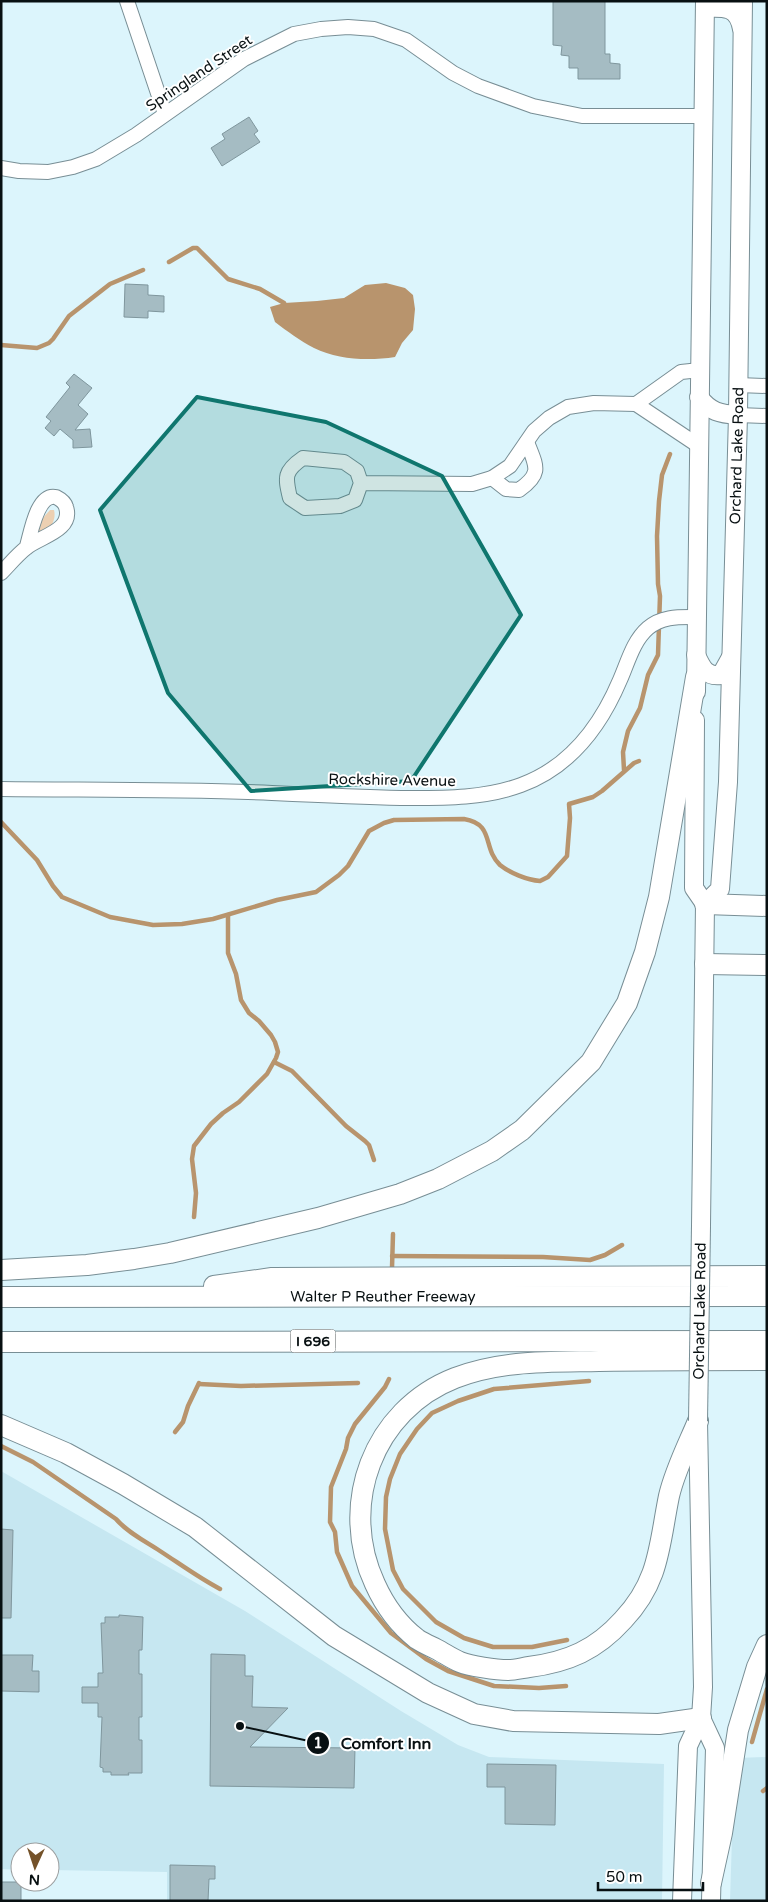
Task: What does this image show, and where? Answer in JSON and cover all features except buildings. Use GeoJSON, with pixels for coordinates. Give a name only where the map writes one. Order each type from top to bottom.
{"type":"FeatureCollection","features":[{"type":"Feature","properties":{"kind":"highway"},"geometry":{"type":"LineString","coordinates":[[1,1270],[87,1265],[143,1258],[318,1218],[400,1194],[438,1179],[492,1151],[522,1130],[591,1062],[627,1003],[645,952],[659,897],[696,677]]}},
{"type":"Feature","properties":{"kind":"highway"},"geometry":{"type":"LineString","coordinates":[[705,904],[767,906]]}},
{"type":"Feature","properties":{"kind":"highway"},"geometry":{"type":"LineString","coordinates":[[705,964],[767,965]]}},
{"type":"Feature","properties":{"kind":"highway"},"geometry":{"type":"LineString","coordinates":[[141,1297],[272,1278],[767,1276]]}},
{"type":"Feature","properties":{"kind":"highway","name":"Walter P Reuther Freeway"},"geometry":{"type":"LineString","coordinates":[[1,1297],[767,1296]]}},
{"type":"Feature","properties":{"kind":"highway","name":"I 696"},"geometry":{"type":"LineString","coordinates":[[1,1342],[767,1341]]}},
{"type":"Feature","properties":{"kind":"highway"},"geometry":{"type":"LineString","coordinates":[[698,1421],[678,1466],[669,1495],[656,1564],[645,1590],[624,1620],[594,1647],[555,1664],[508,1670],[461,1663],[416,1638],[396,1618],[381,1598],[367,1566],[360,1535],[361,1500],[367,1468],[379,1443],[394,1422],[420,1396],[453,1378],[491,1366],[516,1363],[767,1360]]}},
{"type":"Feature","properties":{"kind":"highway"},"geometry":{"type":"LineString","coordinates":[[1,1425],[66,1453],[123,1484],[195,1528],[334,1636],[428,1693],[474,1714],[513,1721],[660,1724],[701,1718]]}},
{"type":"Feature","properties":{"kind":"highway"},"geometry":{"type":"LineString","coordinates":[[711,1892],[738,1730],[757,1667],[767,1645]]}},
{"type":"Feature","properties":{"kind":"main road","name":"Orchard Lake Road"},"geometry":{"type":"LineString","coordinates":[[705,904],[720,889],[728,782],[738,415],[742,1]]}},
{"type":"Feature","properties":{"kind":"main road","name":"Orchard Lake Road"},"geometry":{"type":"LineString","coordinates":[[682,1901],[688,1746],[701,1718],[702,1669],[698,1421],[705,904],[694,888],[705,5]]}},
{"type":"Feature","properties":{"kind":"main road"},"geometry":{"type":"LineString","coordinates":[[705,5],[728,9],[736,13],[741,20],[742,30]]}},
{"type":"Feature","properties":{"kind":"main road"},"geometry":{"type":"LineString","coordinates":[[699,397],[714,412],[738,415]]}},
{"type":"Feature","properties":{"kind":"main road"},"geometry":{"type":"LineString","coordinates":[[696,655],[706,673],[713,676],[721,675],[732,656]]}},
{"type":"Feature","properties":{"kind":"main road","name":"Orchard Lake Road"},"geometry":{"type":"LineString","coordinates":[[701,1718],[715,1748],[711,1892]]}},
{"type":"Feature","properties":{"kind":"street"},"geometry":{"type":"LineString","coordinates":[[127,1],[165,114]]}},
{"type":"Feature","properties":{"kind":"street","name":"Springland Street"},"geometry":{"type":"LineString","coordinates":[[1,168],[48,172],[73,167],[96,159],[136,135],[244,59],[271,44],[294,34],[312,30],[348,27],[374,29],[406,40],[478,86],[533,106],[582,116],[703,116]]}},
{"type":"Feature","properties":{"kind":"street"},"geometry":{"type":"LineString","coordinates":[[636,404],[681,372],[700,370]]}},
{"type":"Feature","properties":{"kind":"street"},"geometry":{"type":"LineString","coordinates":[[738,384],[767,386]]}},
{"type":"Feature","properties":{"kind":"street"},"geometry":{"type":"LineString","coordinates":[[361,483],[472,484],[492,478],[510,466],[534,431],[549,418],[568,407],[594,403],[636,404],[699,446]]}},
{"type":"Feature","properties":{"kind":"street"},"geometry":{"type":"LineString","coordinates":[[738,415],[767,416]]}},
{"type":"Feature","properties":{"kind":"street"},"geometry":{"type":"LineString","coordinates":[[492,478],[506,488],[519,490],[532,481],[536,468],[527,442]]}},
{"type":"Feature","properties":{"kind":"street"},"geometry":{"type":"LineString","coordinates":[[303,458],[344,462],[357,471],[361,483],[355,500],[340,506],[304,508],[290,498],[286,479],[292,466],[303,458]]}},
{"type":"Feature","properties":{"kind":"street"},"geometry":{"type":"LineString","coordinates":[[1,573],[27,546]]}},
{"type":"Feature","properties":{"kind":"street","name":"Rockshire Avenue"},"geometry":{"type":"LineString","coordinates":[[1,789],[269,793],[425,798],[467,797],[497,792],[542,776],[577,748],[589,735],[612,699],[632,651],[648,629],[659,621],[673,617],[696,617]]}},
{"type":"Feature","properties":{"kind":"highlighted area"},"geometry":{"type":"Polygon","coordinates":[[[197,397],[326,422],[442,476],[521,615],[411,781],[251,791],[168,693],[100,510],[197,397]]]}},
{"type":"Feature","properties":{"kind":"shaded area"},"geometry":{"type":"Polygon","coordinates":[[[386,283],[405,288],[413,295],[415,309],[413,330],[402,343],[395,357],[375,359],[354,358],[323,352],[294,336],[275,322],[270,307],[284,303],[344,298],[365,285],[386,283]]]}},
{"type":"Feature","properties":{"kind":"shaded area"},"geometry":{"type":"Polygon","coordinates":[[[50,510],[54,510],[55,514],[53,522],[38,537],[35,533],[41,521],[50,510]]]}},
{"type":"Feature","properties":{"kind":"shaded area"},"geometry":{"type":"Polygon","coordinates":[[[1,1471],[245,1611],[401,1711],[458,1745],[489,1757],[664,1764],[662,1901],[167,1901],[167,1872],[60,1870],[60,1842],[10,1842],[10,1869],[1,1869],[1,1471]]]}},
{"type":"Feature","properties":{"kind":"shaded area"},"geometry":{"type":"Polygon","coordinates":[[[767,1757],[767,1901],[730,1901],[733,1805],[737,1758],[767,1757]]]}},
{"type":"Feature","properties":{"kind":"waterway"},"geometry":{"type":"LineString","coordinates":[[169,262],[193,248],[197,248],[228,279],[260,289],[284,303]]}},
{"type":"Feature","properties":{"kind":"waterway"},"geometry":{"type":"LineString","coordinates":[[1,345],[37,348],[49,343],[69,316],[110,284],[143,270]]}},
{"type":"Feature","properties":{"kind":"waterway"},"geometry":{"type":"LineString","coordinates":[[624,770],[623,752],[628,731],[640,708],[648,675],[658,655],[660,596],[657,536],[659,501],[662,475],[670,454]]}},
{"type":"Feature","properties":{"kind":"waterway"},"geometry":{"type":"LineString","coordinates":[[1,822],[37,860],[62,897],[110,917],[153,925],[182,924],[213,919],[277,900],[316,892],[348,866],[369,831],[394,820],[464,819],[474,822],[484,831],[491,851],[500,865],[519,876],[540,881],[548,877],[567,856],[570,818],[569,804],[593,797],[634,763],[639,761]]}},
{"type":"Feature","properties":{"kind":"waterway"},"geometry":{"type":"LineString","coordinates":[[194,1217],[196,1193],[192,1159],[194,1146],[211,1124],[239,1102],[267,1074],[278,1052],[271,1035],[249,1013],[241,1000],[236,974],[228,953],[228,915]]}},
{"type":"Feature","properties":{"kind":"waterway"},"geometry":{"type":"LineString","coordinates":[[274,1062],[292,1071],[346,1126],[365,1141],[369,1145],[374,1160]]}},
{"type":"Feature","properties":{"kind":"waterway"},"geometry":{"type":"LineString","coordinates":[[392,1268],[393,1234]]}},
{"type":"Feature","properties":{"kind":"waterway"},"geometry":{"type":"LineString","coordinates":[[392,1256],[543,1257],[590,1260],[605,1255],[622,1245]]}},
{"type":"Feature","properties":{"kind":"waterway"},"geometry":{"type":"LineString","coordinates":[[389,1379],[385,1387],[355,1424],[348,1438],[346,1449],[331,1487],[330,1522],[335,1532],[337,1552],[352,1586],[391,1633],[426,1659],[448,1671],[494,1686],[539,1688],[566,1686]]}},
{"type":"Feature","properties":{"kind":"waterway"},"geometry":{"type":"LineString","coordinates":[[567,1640],[532,1647],[493,1647],[464,1638],[436,1622],[403,1589],[393,1570],[385,1529],[386,1497],[390,1479],[400,1454],[417,1429],[432,1413],[458,1401],[494,1389],[589,1381]]}},
{"type":"Feature","properties":{"kind":"waterway"},"geometry":{"type":"LineString","coordinates":[[175,1432],[183,1422],[199,1383]]}},
{"type":"Feature","properties":{"kind":"waterway"},"geometry":{"type":"LineString","coordinates":[[199,1384],[241,1386],[358,1383]]}},
{"type":"Feature","properties":{"kind":"waterway"},"geometry":{"type":"LineString","coordinates":[[1,1446],[33,1462],[116,1519],[126,1529],[220,1589]]}},
{"type":"Feature","properties":{"kind":"waterway"},"geometry":{"type":"LineString","coordinates":[[752,1742],[767,1689]]}},
{"type":"Feature","properties":{"kind":"waterway"},"geometry":{"type":"LineString","coordinates":[[763,1791],[767,1788]]}},
{"type":"Feature","properties":{"kind":"place","name":"Comfort Inn"},"geometry":{"type":"Point","coordinates":[240,1726]}}]}
